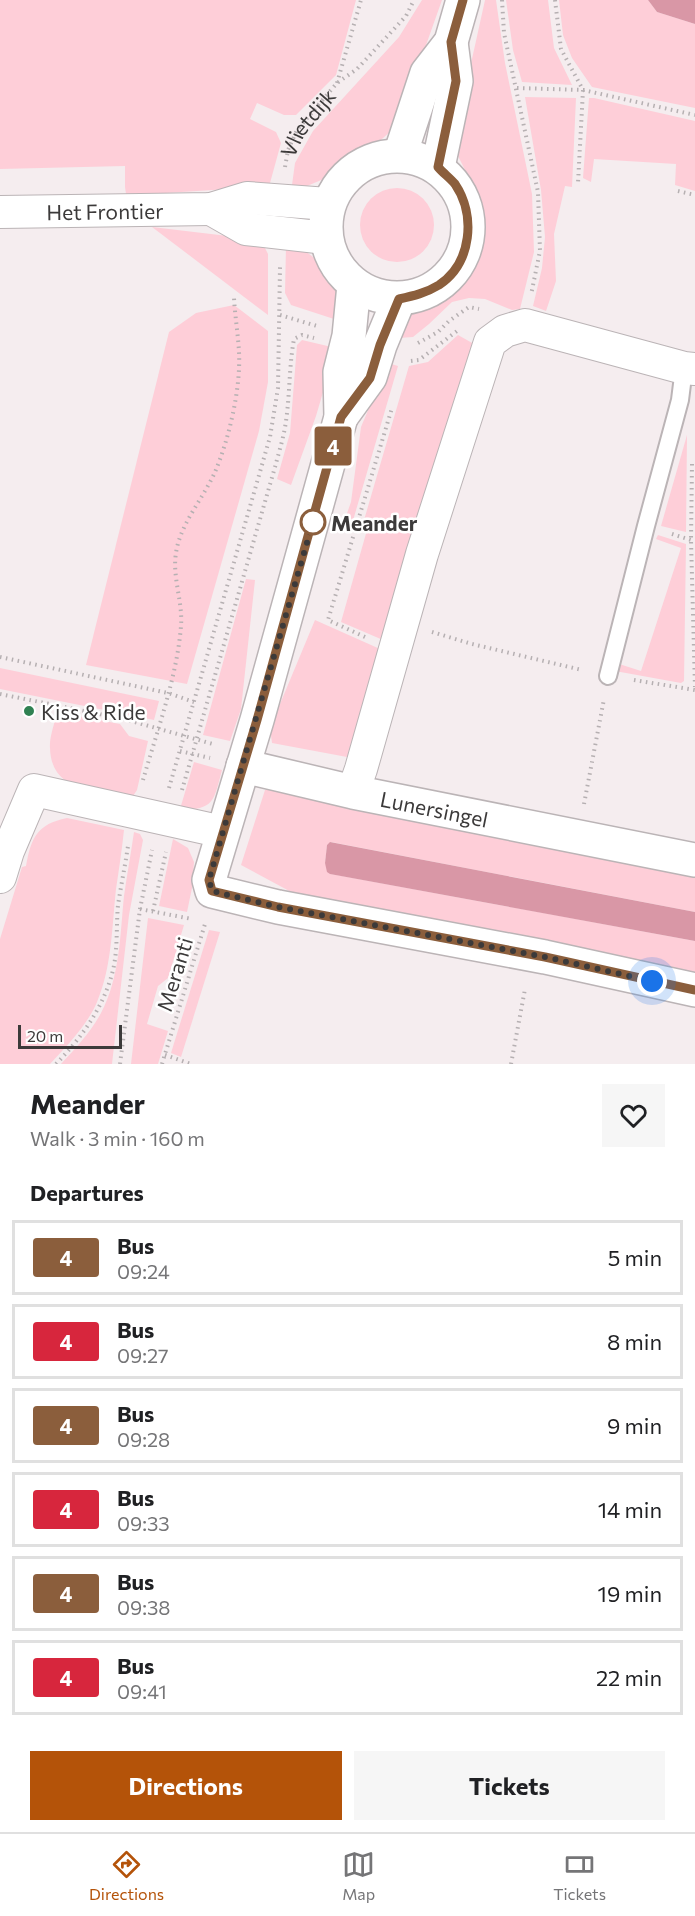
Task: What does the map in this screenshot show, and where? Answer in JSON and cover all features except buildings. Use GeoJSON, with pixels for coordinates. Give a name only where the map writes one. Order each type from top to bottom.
{"type":"FeatureCollection","features":[{"type":"Feature","properties":{"kind":"street"},"geometry":{"type":"LineString","coordinates":[[400,155],[427,73],[451,42],[463,0]]}},
{"type":"Feature","properties":{"kind":"street"},"geometry":{"type":"LineString","coordinates":[[438,167],[456,81],[451,42]]}},
{"type":"Feature","properties":{"kind":"street"},"geometry":{"type":"LineString","coordinates":[[400,155],[420,158],[438,167],[454,183],[465,203],[469,225],[466,247],[456,267],[441,284],[421,294],[399,299],[376,295],[354,285],[341,272],[331,256],[326,238],[325,221],[328,204],[336,188],[348,173],[364,163],[381,157],[400,155]]}},
{"type":"Feature","properties":{"kind":"street","name":"Het Frontier"},"geometry":{"type":"LineString","coordinates":[[0,212],[211,209],[247,198],[328,204]]}},
{"type":"Feature","properties":{"kind":"street"},"geometry":{"type":"LineString","coordinates":[[211,209],[246,229],[326,238]]}},
{"type":"Feature","properties":{"kind":"street"},"geometry":{"type":"LineString","coordinates":[[354,285],[349,336],[340,372],[341,417],[209,880],[212,891],[278,907],[545,957],[695,990]]}},
{"type":"Feature","properties":{"kind":"street"},"geometry":{"type":"LineString","coordinates":[[341,417],[370,378],[380,345],[399,299]]}},
{"type":"Feature","properties":{"kind":"street"},"geometry":{"type":"LineString","coordinates":[[352,792],[361,770],[422,554],[490,342],[505,331],[525,325],[690,369]]}},
{"type":"Feature","properties":{"kind":"street","name":"Lunersingel"},"geometry":{"type":"LineString","coordinates":[[243,766],[352,792],[695,860]]}},
{"type":"Feature","properties":{"kind":"street"},"geometry":{"type":"LineString","coordinates":[[4,864],[34,790],[224,831]]}},
{"type":"Feature","properties":{"kind":"lane"},"geometry":{"type":"LineString","coordinates":[[608,676],[645,526],[690,369]]}},
{"type":"Feature","properties":{"kind":"path"},"geometry":{"type":"LineString","coordinates":[[337,83],[361,0]]}},
{"type":"Feature","properties":{"kind":"path","name":"Vlietdijk"},"geometry":{"type":"LineString","coordinates":[[281,200],[288,150],[297,130],[337,83],[357,69],[406,16],[414,0]]}},
{"type":"Feature","properties":{"kind":"path"},"geometry":{"type":"LineString","coordinates":[[502,0],[504,33],[538,192],[540,251],[525,325]]}},
{"type":"Feature","properties":{"kind":"path"},"geometry":{"type":"LineString","coordinates":[[555,0],[561,49],[583,90],[578,183]]}},
{"type":"Feature","properties":{"kind":"path"},"geometry":{"type":"LineString","coordinates":[[517,88],[583,90],[695,115]]}},
{"type":"Feature","properties":{"kind":"path"},"geometry":{"type":"LineString","coordinates":[[678,192],[695,195]]}},
{"type":"Feature","properties":{"kind":"path"},"geometry":{"type":"LineString","coordinates":[[56,1064],[73,1046],[91,1021],[104,997],[113,969],[118,906],[147,814],[194,702],[270,437],[278,388],[279,232]]}},
{"type":"Feature","properties":{"kind":"path"},"geometry":{"type":"LineString","coordinates":[[147,814],[181,624],[176,554],[183,530],[215,470],[233,406],[239,352],[234,298]]}},
{"type":"Feature","properties":{"kind":"path"},"geometry":{"type":"LineString","coordinates":[[197,741],[284,434],[294,339],[302,335],[321,340]]}},
{"type":"Feature","properties":{"kind":"path"},"geometry":{"type":"LineString","coordinates":[[392,408],[328,620],[394,651]]}},
{"type":"Feature","properties":{"kind":"path"},"geometry":{"type":"LineString","coordinates":[[427,631],[608,676],[695,688],[691,540],[692,459]]}},
{"type":"Feature","properties":{"kind":"path"},"geometry":{"type":"LineString","coordinates":[[0,657],[168,693],[194,702]]}},
{"type":"Feature","properties":{"kind":"path"},"geometry":{"type":"LineString","coordinates":[[583,810],[608,676]]}},
{"type":"Feature","properties":{"kind":"path","name":"Meranti"},"geometry":{"type":"LineString","coordinates":[[120,1064],[140,909],[149,860],[147,814]]}},
{"type":"Feature","properties":{"kind":"path","name":"Meranti"},"geometry":{"type":"LineString","coordinates":[[162,1064],[206,922],[212,891]]}},
{"type":"Feature","properties":{"kind":"path"},"geometry":{"type":"LineString","coordinates":[[511,1064],[525,989]]}},
{"type":"Feature","properties":{"kind":"path"},"geometry":{"type":"LineString","coordinates":[[165,1055],[191,1064]]}},
{"type":"Feature","properties":{"kind":"shaded area"},"geometry":{"type":"Polygon","coordinates":[[[0,0],[356,0],[336,75],[296,115],[284,115],[257,103],[250,119],[276,132],[281,143],[270,183],[260,187],[134,195],[126,194],[125,166],[0,169],[0,0]]]}},
{"type":"Feature","properties":{"kind":"shaded area"},"geometry":{"type":"Polygon","coordinates":[[[422,0],[442,0],[414,79],[392,130],[373,147],[348,159],[326,178],[307,186],[292,185],[295,163],[313,131],[399,37],[422,0]]]}},
{"type":"Feature","properties":{"kind":"shaded area"},"geometry":{"type":"Polygon","coordinates":[[[485,0],[496,0],[505,63],[532,194],[534,252],[520,309],[512,310],[485,299],[469,298],[452,302],[413,337],[399,338],[408,316],[427,301],[448,292],[464,276],[474,254],[478,232],[478,203],[458,156],[454,130],[485,0]]]}},
{"type":"Feature","properties":{"kind":"shaded area"},"geometry":{"type":"Polygon","coordinates":[[[506,0],[548,0],[554,48],[572,85],[522,82],[513,50],[506,0]]]}},
{"type":"Feature","properties":{"kind":"shaded area"},"geometry":{"type":"Polygon","coordinates":[[[559,0],[648,0],[657,12],[695,24],[695,108],[592,87],[572,58],[563,35],[559,0]]]}},
{"type":"Feature","properties":{"kind":"shaded area"},"geometry":{"type":"Polygon","coordinates":[[[648,0],[695,0],[695,24],[657,12],[648,0]]]}},
{"type":"Feature","properties":{"kind":"shaded area"},"geometry":{"type":"Polygon","coordinates":[[[525,97],[576,98],[572,187],[565,186],[554,234],[556,281],[546,311],[533,306],[542,268],[545,237],[541,190],[525,97]]]}},
{"type":"Feature","properties":{"kind":"shaded area"},"geometry":{"type":"Polygon","coordinates":[[[589,98],[695,121],[695,191],[675,185],[676,164],[594,159],[591,182],[583,178],[589,98]]]}},
{"type":"Feature","properties":{"kind":"shaded area"},"geometry":{"type":"Polygon","coordinates":[[[397,188],[411,191],[423,199],[431,211],[434,225],[431,239],[423,251],[411,259],[397,262],[383,259],[371,251],[363,239],[360,225],[363,211],[371,199],[383,191],[397,188]]]}},
{"type":"Feature","properties":{"kind":"shaded area"},"geometry":{"type":"Polygon","coordinates":[[[152,227],[253,239],[263,244],[268,254],[268,315],[152,227]]]}},
{"type":"Feature","properties":{"kind":"shaded area"},"geometry":{"type":"Polygon","coordinates":[[[286,246],[304,250],[327,268],[337,287],[341,304],[337,320],[291,305],[285,293],[286,246]]]}},
{"type":"Feature","properties":{"kind":"shaded area"},"geometry":{"type":"Polygon","coordinates":[[[234,305],[268,331],[268,382],[259,431],[187,684],[86,665],[169,332],[196,313],[234,305]]]}},
{"type":"Feature","properties":{"kind":"shaded area"},"geometry":{"type":"Polygon","coordinates":[[[458,335],[474,344],[383,640],[341,622],[367,530],[362,527],[409,366],[428,362],[458,335]]]}},
{"type":"Feature","properties":{"kind":"shaded area"},"geometry":{"type":"Polygon","coordinates":[[[302,340],[336,348],[316,416],[291,485],[277,479],[290,433],[297,345],[302,340]]]}},
{"type":"Feature","properties":{"kind":"shaded area"},"geometry":{"type":"Polygon","coordinates":[[[388,363],[398,366],[352,524],[344,522],[351,502],[361,427],[388,363]]]}},
{"type":"Feature","properties":{"kind":"shaded area"},"geometry":{"type":"Polygon","coordinates":[[[687,435],[686,532],[661,526],[687,435]]]}},
{"type":"Feature","properties":{"kind":"shaded area"},"geometry":{"type":"Polygon","coordinates":[[[658,535],[686,544],[684,681],[681,683],[615,671],[616,663],[641,671],[681,548],[656,539],[658,535]]]}},
{"type":"Feature","properties":{"kind":"shaded area"},"geometry":{"type":"Polygon","coordinates":[[[246,579],[255,580],[241,709],[230,741],[203,735],[246,579]]]}},
{"type":"Feature","properties":{"kind":"shaded area"},"geometry":{"type":"Polygon","coordinates":[[[315,620],[380,649],[347,757],[272,743],[270,728],[315,620]]]}},
{"type":"Feature","properties":{"kind":"shaded area"},"geometry":{"type":"Polygon","coordinates":[[[0,668],[159,701],[154,720],[0,689],[0,668]]]}},
{"type":"Feature","properties":{"kind":"shaded area"},"geometry":{"type":"Polygon","coordinates":[[[57,712],[120,724],[129,736],[148,741],[137,790],[131,799],[78,788],[58,774],[52,763],[50,748],[57,712]]]}},
{"type":"Feature","properties":{"kind":"shaded area"},"geometry":{"type":"Polygon","coordinates":[[[194,762],[222,770],[217,789],[207,805],[200,808],[180,809],[194,762]]]}},
{"type":"Feature","properties":{"kind":"shaded area"},"geometry":{"type":"Polygon","coordinates":[[[273,789],[695,869],[695,912],[331,842],[327,845],[325,863],[331,874],[695,941],[695,978],[319,907],[241,865],[265,790],[273,789]]]}},
{"type":"Feature","properties":{"kind":"shaded area"},"geometry":{"type":"Polygon","coordinates":[[[67,818],[124,830],[106,975],[97,1002],[88,1019],[50,1064],[0,1064],[0,939],[22,867],[26,866],[33,840],[42,828],[67,818]]]}},
{"type":"Feature","properties":{"kind":"shaded area"},"geometry":{"type":"Polygon","coordinates":[[[134,832],[140,834],[143,840],[129,915],[112,1064],[61,1064],[97,1020],[112,985],[116,970],[134,832]]]}},
{"type":"Feature","properties":{"kind":"shaded area"},"geometry":{"type":"Polygon","coordinates":[[[173,839],[188,848],[194,862],[187,912],[159,906],[173,839]]]}},
{"type":"Feature","properties":{"kind":"shaded area"},"geometry":{"type":"Polygon","coordinates":[[[330,842],[695,912],[695,941],[330,874],[327,872],[325,863],[327,845],[330,842]]]}},
{"type":"Feature","properties":{"kind":"shaded area"},"geometry":{"type":"Polygon","coordinates":[[[148,918],[184,925],[168,978],[158,986],[147,1024],[168,1031],[158,1064],[131,1064],[148,918]]]}},
{"type":"Feature","properties":{"kind":"shaded area"},"geometry":{"type":"Polygon","coordinates":[[[209,930],[220,932],[181,1057],[171,1053],[209,930]]]}},
{"type":"Feature","properties":{"kind":"bus line","name":"4"},"geometry":{"type":"LineString","coordinates":[[463,0],[451,42],[456,81],[438,167],[454,183],[465,203],[469,225],[466,247],[456,267],[441,284],[421,294],[399,299],[380,345],[370,378],[341,417],[257,720],[209,880],[212,891],[278,907],[545,957],[695,990]]}},
{"type":"Feature","properties":{"kind":"place","name":"Meander"},"geometry":{"type":"Point","coordinates":[313,522]}},
{"type":"Feature","properties":{"kind":"place","name":"Kiss & Ride"},"geometry":{"type":"Point","coordinates":[29,711]}},
{"type":"Feature","properties":{"kind":"route"},"geometry":{"type":"LineString","coordinates":[[313,522],[209,880],[212,891],[278,907],[545,957],[652,981]]}}]}
